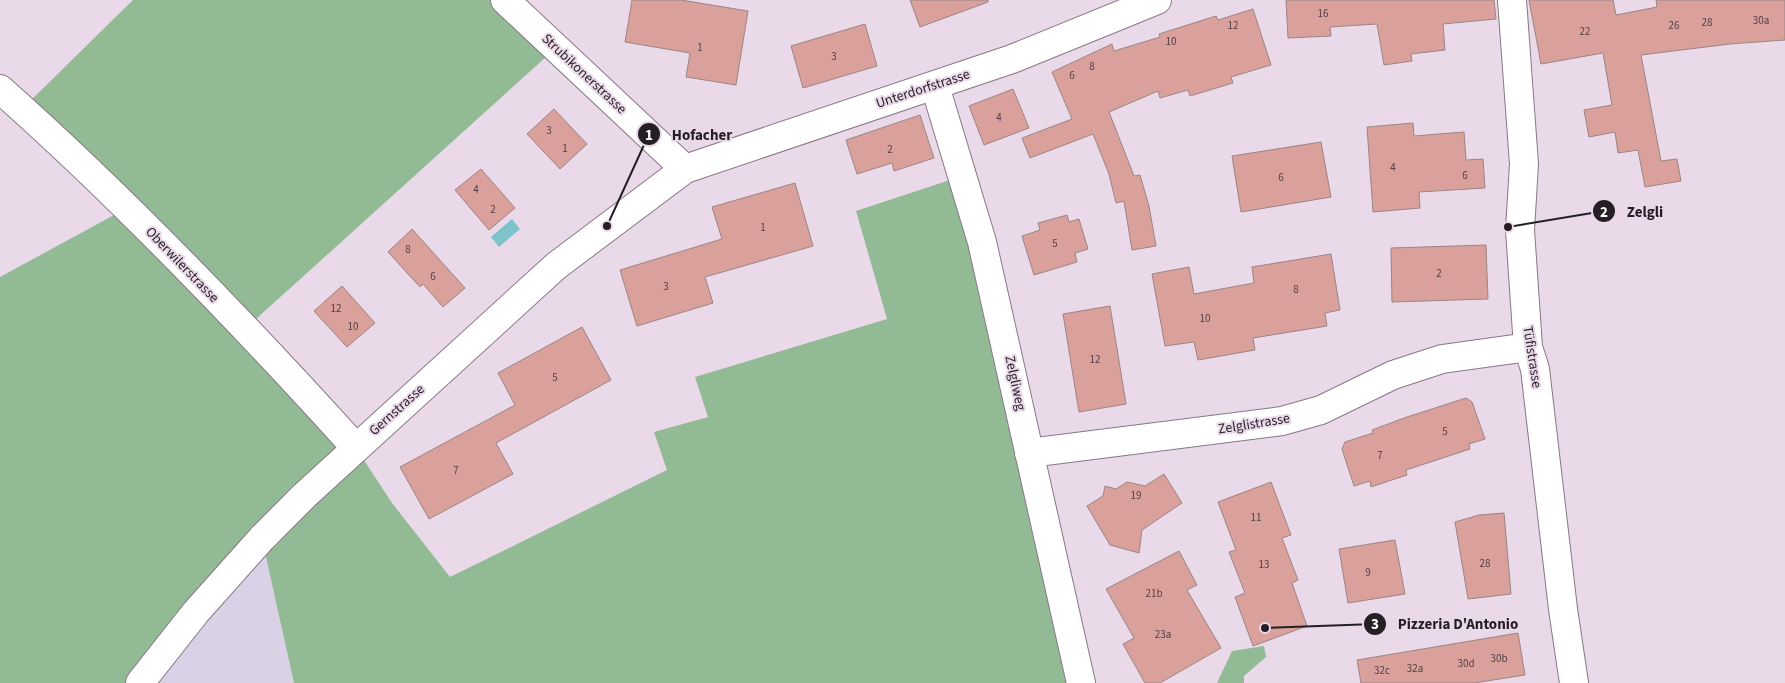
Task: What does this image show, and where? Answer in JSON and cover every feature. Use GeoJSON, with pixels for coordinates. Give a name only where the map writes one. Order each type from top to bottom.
{"type":"FeatureCollection","features":[{"type":"Feature","properties":{"kind":"street","name":"Strubikonerstrasse"},"geometry":{"type":"LineString","coordinates":[[505,0],[685,169]]}},
{"type":"Feature","properties":{"kind":"street","name":"Unterdorfstrasse"},"geometry":{"type":"LineString","coordinates":[[685,169],[1012,59],[1157,0]]}},
{"type":"Feature","properties":{"kind":"street","name":"Tüfistrasse"},"geometry":{"type":"LineString","coordinates":[[1512,0],[1524,164],[1520,230],[1528,347],[1536,379],[1563,610],[1574,683]]}},
{"type":"Feature","properties":{"kind":"street","name":"Zelgliweg"},"geometry":{"type":"LineString","coordinates":[[935,86],[982,242],[1081,683]]}},
{"type":"Feature","properties":{"kind":"street","name":"Oberwilerstrasse"},"geometry":{"type":"LineString","coordinates":[[0,89],[127,208],[271,356],[356,448]]}},
{"type":"Feature","properties":{"kind":"street","name":"Gernstrasse"},"geometry":{"type":"LineString","coordinates":[[140,683],[196,612],[262,538],[356,448],[556,266],[685,169]]}},
{"type":"Feature","properties":{"kind":"street","name":"Zelglistrasse"},"geometry":{"type":"LineString","coordinates":[[1029,453],[1282,421],[1320,410],[1393,375],[1442,359],[1528,347]]}},
{"type":"Feature","properties":{"kind":"shaded area"},"geometry":{"type":"Polygon","coordinates":[[[262,538],[294,683],[140,683],[262,538]]]}},
{"type":"Feature","properties":{"kind":"green space"},"geometry":{"type":"Polygon","coordinates":[[[133,0],[505,0],[556,48],[245,329],[356,448],[392,503],[450,577],[667,470],[654,432],[708,417],[695,377],[887,319],[856,211],[962,176],[1081,683],[294,683],[262,539],[140,683],[0,683],[0,277],[127,208],[22,109],[133,0]]]}},
{"type":"Feature","properties":{"kind":"green space"},"geometry":{"type":"Polygon","coordinates":[[[1264,646],[1266,657],[1244,676],[1244,683],[1217,683],[1232,651],[1264,646]]]}},
{"type":"Feature","properties":{"kind":"water"},"geometry":{"type":"Polygon","coordinates":[[[512,219],[520,229],[499,247],[491,237],[512,219]]]}},
{"type":"Feature","properties":{"kind":"building"},"geometry":{"type":"Polygon","coordinates":[[[632,0],[681,0],[748,11],[736,85],[686,77],[690,53],[625,42],[632,0]]]}},
{"type":"Feature","properties":{"kind":"building"},"geometry":{"type":"Polygon","coordinates":[[[910,0],[988,0],[988,2],[920,27],[910,0]]]}},
{"type":"Feature","properties":{"kind":"building"},"geometry":{"type":"Polygon","coordinates":[[[1286,0],[1494,0],[1496,19],[1443,24],[1445,50],[1411,54],[1412,61],[1384,65],[1377,24],[1330,27],[1331,36],[1288,38],[1286,0]]]}},
{"type":"Feature","properties":{"kind":"building"},"geometry":{"type":"Polygon","coordinates":[[[1529,0],[1613,0],[1616,15],[1657,7],[1656,0],[1785,0],[1785,40],[1730,44],[1641,55],[1661,161],[1677,159],[1681,181],[1645,187],[1638,150],[1618,153],[1615,132],[1589,137],[1584,110],[1612,105],[1603,53],[1541,64],[1529,0]]]}},
{"type":"Feature","properties":{"kind":"building"},"geometry":{"type":"Polygon","coordinates":[[[1253,9],[1271,65],[1231,77],[1233,83],[1190,96],[1188,90],[1160,98],[1158,91],[1109,112],[1134,176],[1140,175],[1149,206],[1156,246],[1132,250],[1124,201],[1116,203],[1109,174],[1093,134],[1030,158],[1022,138],[1072,119],[1052,72],[1112,44],[1114,51],[1160,37],[1159,34],[1216,16],[1218,20],[1253,9]]]}},
{"type":"Feature","properties":{"kind":"building"},"geometry":{"type":"Polygon","coordinates":[[[865,24],[877,66],[803,88],[791,46],[865,24]]]}},
{"type":"Feature","properties":{"kind":"building"},"geometry":{"type":"Polygon","coordinates":[[[1013,89],[1029,128],[984,145],[969,106],[1013,89]]]}},
{"type":"Feature","properties":{"kind":"building"},"geometry":{"type":"Polygon","coordinates":[[[554,109],[587,144],[560,169],[527,134],[554,109]]]}},
{"type":"Feature","properties":{"kind":"building"},"geometry":{"type":"Polygon","coordinates":[[[920,115],[934,158],[894,171],[892,163],[857,174],[846,140],[920,115]]]}},
{"type":"Feature","properties":{"kind":"building"},"geometry":{"type":"Polygon","coordinates":[[[1413,123],[1414,136],[1464,132],[1466,160],[1483,159],[1485,188],[1419,192],[1420,208],[1373,212],[1367,127],[1413,123]]]}},
{"type":"Feature","properties":{"kind":"building"},"geometry":{"type":"Polygon","coordinates":[[[1321,142],[1331,197],[1241,212],[1232,156],[1321,142]]]}},
{"type":"Feature","properties":{"kind":"building"},"geometry":{"type":"Polygon","coordinates":[[[481,169],[515,208],[489,230],[455,190],[481,169]]]}},
{"type":"Feature","properties":{"kind":"building"},"geometry":{"type":"Polygon","coordinates":[[[795,183],[813,246],[705,277],[713,303],[637,326],[620,270],[722,239],[712,207],[795,183]]]}},
{"type":"Feature","properties":{"kind":"building"},"geometry":{"type":"Polygon","coordinates":[[[1067,215],[1069,222],[1079,219],[1088,249],[1075,253],[1077,262],[1034,275],[1022,236],[1040,230],[1038,223],[1067,215]]]}},
{"type":"Feature","properties":{"kind":"building"},"geometry":{"type":"Polygon","coordinates":[[[412,229],[465,288],[443,307],[423,284],[420,287],[388,252],[412,229]]]}},
{"type":"Feature","properties":{"kind":"building"},"geometry":{"type":"Polygon","coordinates":[[[1486,245],[1488,299],[1392,302],[1391,248],[1486,245]]]}},
{"type":"Feature","properties":{"kind":"building"},"geometry":{"type":"Polygon","coordinates":[[[1331,254],[1340,310],[1325,313],[1327,326],[1253,338],[1255,350],[1198,360],[1194,342],[1165,346],[1152,274],[1189,267],[1194,294],[1254,283],[1252,267],[1331,254]]]}},
{"type":"Feature","properties":{"kind":"building"},"geometry":{"type":"Polygon","coordinates":[[[342,286],[375,323],[347,347],[314,311],[342,286]]]}},
{"type":"Feature","properties":{"kind":"building"},"geometry":{"type":"Polygon","coordinates":[[[1110,306],[1126,404],[1079,412],[1063,314],[1110,306]]]}},
{"type":"Feature","properties":{"kind":"building"},"geometry":{"type":"Polygon","coordinates":[[[582,327],[611,380],[496,443],[513,474],[429,519],[400,467],[515,405],[498,373],[582,327]]]}},
{"type":"Feature","properties":{"kind":"building"},"geometry":{"type":"Polygon","coordinates":[[[1466,398],[1472,402],[1485,439],[1469,444],[1470,449],[1406,470],[1407,475],[1371,487],[1370,481],[1354,486],[1342,449],[1345,442],[1373,433],[1372,430],[1404,418],[1466,398]]]}},
{"type":"Feature","properties":{"kind":"building"},"geometry":{"type":"Polygon","coordinates":[[[1164,474],[1182,503],[1142,530],[1139,553],[1110,545],[1087,506],[1103,496],[1105,486],[1116,489],[1127,482],[1145,486],[1164,474]]]}},
{"type":"Feature","properties":{"kind":"building"},"geometry":{"type":"Polygon","coordinates":[[[1271,482],[1291,535],[1282,538],[1298,580],[1292,583],[1307,626],[1253,646],[1235,597],[1245,593],[1229,552],[1236,550],[1218,502],[1271,482]]]}},
{"type":"Feature","properties":{"kind":"building"},"geometry":{"type":"Polygon","coordinates":[[[1504,513],[1511,594],[1468,599],[1455,522],[1479,515],[1504,513]]]}},
{"type":"Feature","properties":{"kind":"building"},"geometry":{"type":"Polygon","coordinates":[[[1395,540],[1405,594],[1348,603],[1339,549],[1395,540]]]}},
{"type":"Feature","properties":{"kind":"building"},"geometry":{"type":"Polygon","coordinates":[[[1179,551],[1197,585],[1187,590],[1221,648],[1160,683],[1145,683],[1123,644],[1134,638],[1106,589],[1179,551]]]}},
{"type":"Feature","properties":{"kind":"building"},"geometry":{"type":"Polygon","coordinates":[[[1518,633],[1525,675],[1474,683],[1361,683],[1357,660],[1518,633]]]}},
{"type":"Feature","properties":{"kind":"place","name":"Hofacher"},"geometry":{"type":"Point","coordinates":[607,226]}},
{"type":"Feature","properties":{"kind":"place","name":"Zelgli"},"geometry":{"type":"Point","coordinates":[1508,227]}},
{"type":"Feature","properties":{"kind":"place","name":"Pizzeria D'Antonio"},"geometry":{"type":"Point","coordinates":[1265,628]}}]}
